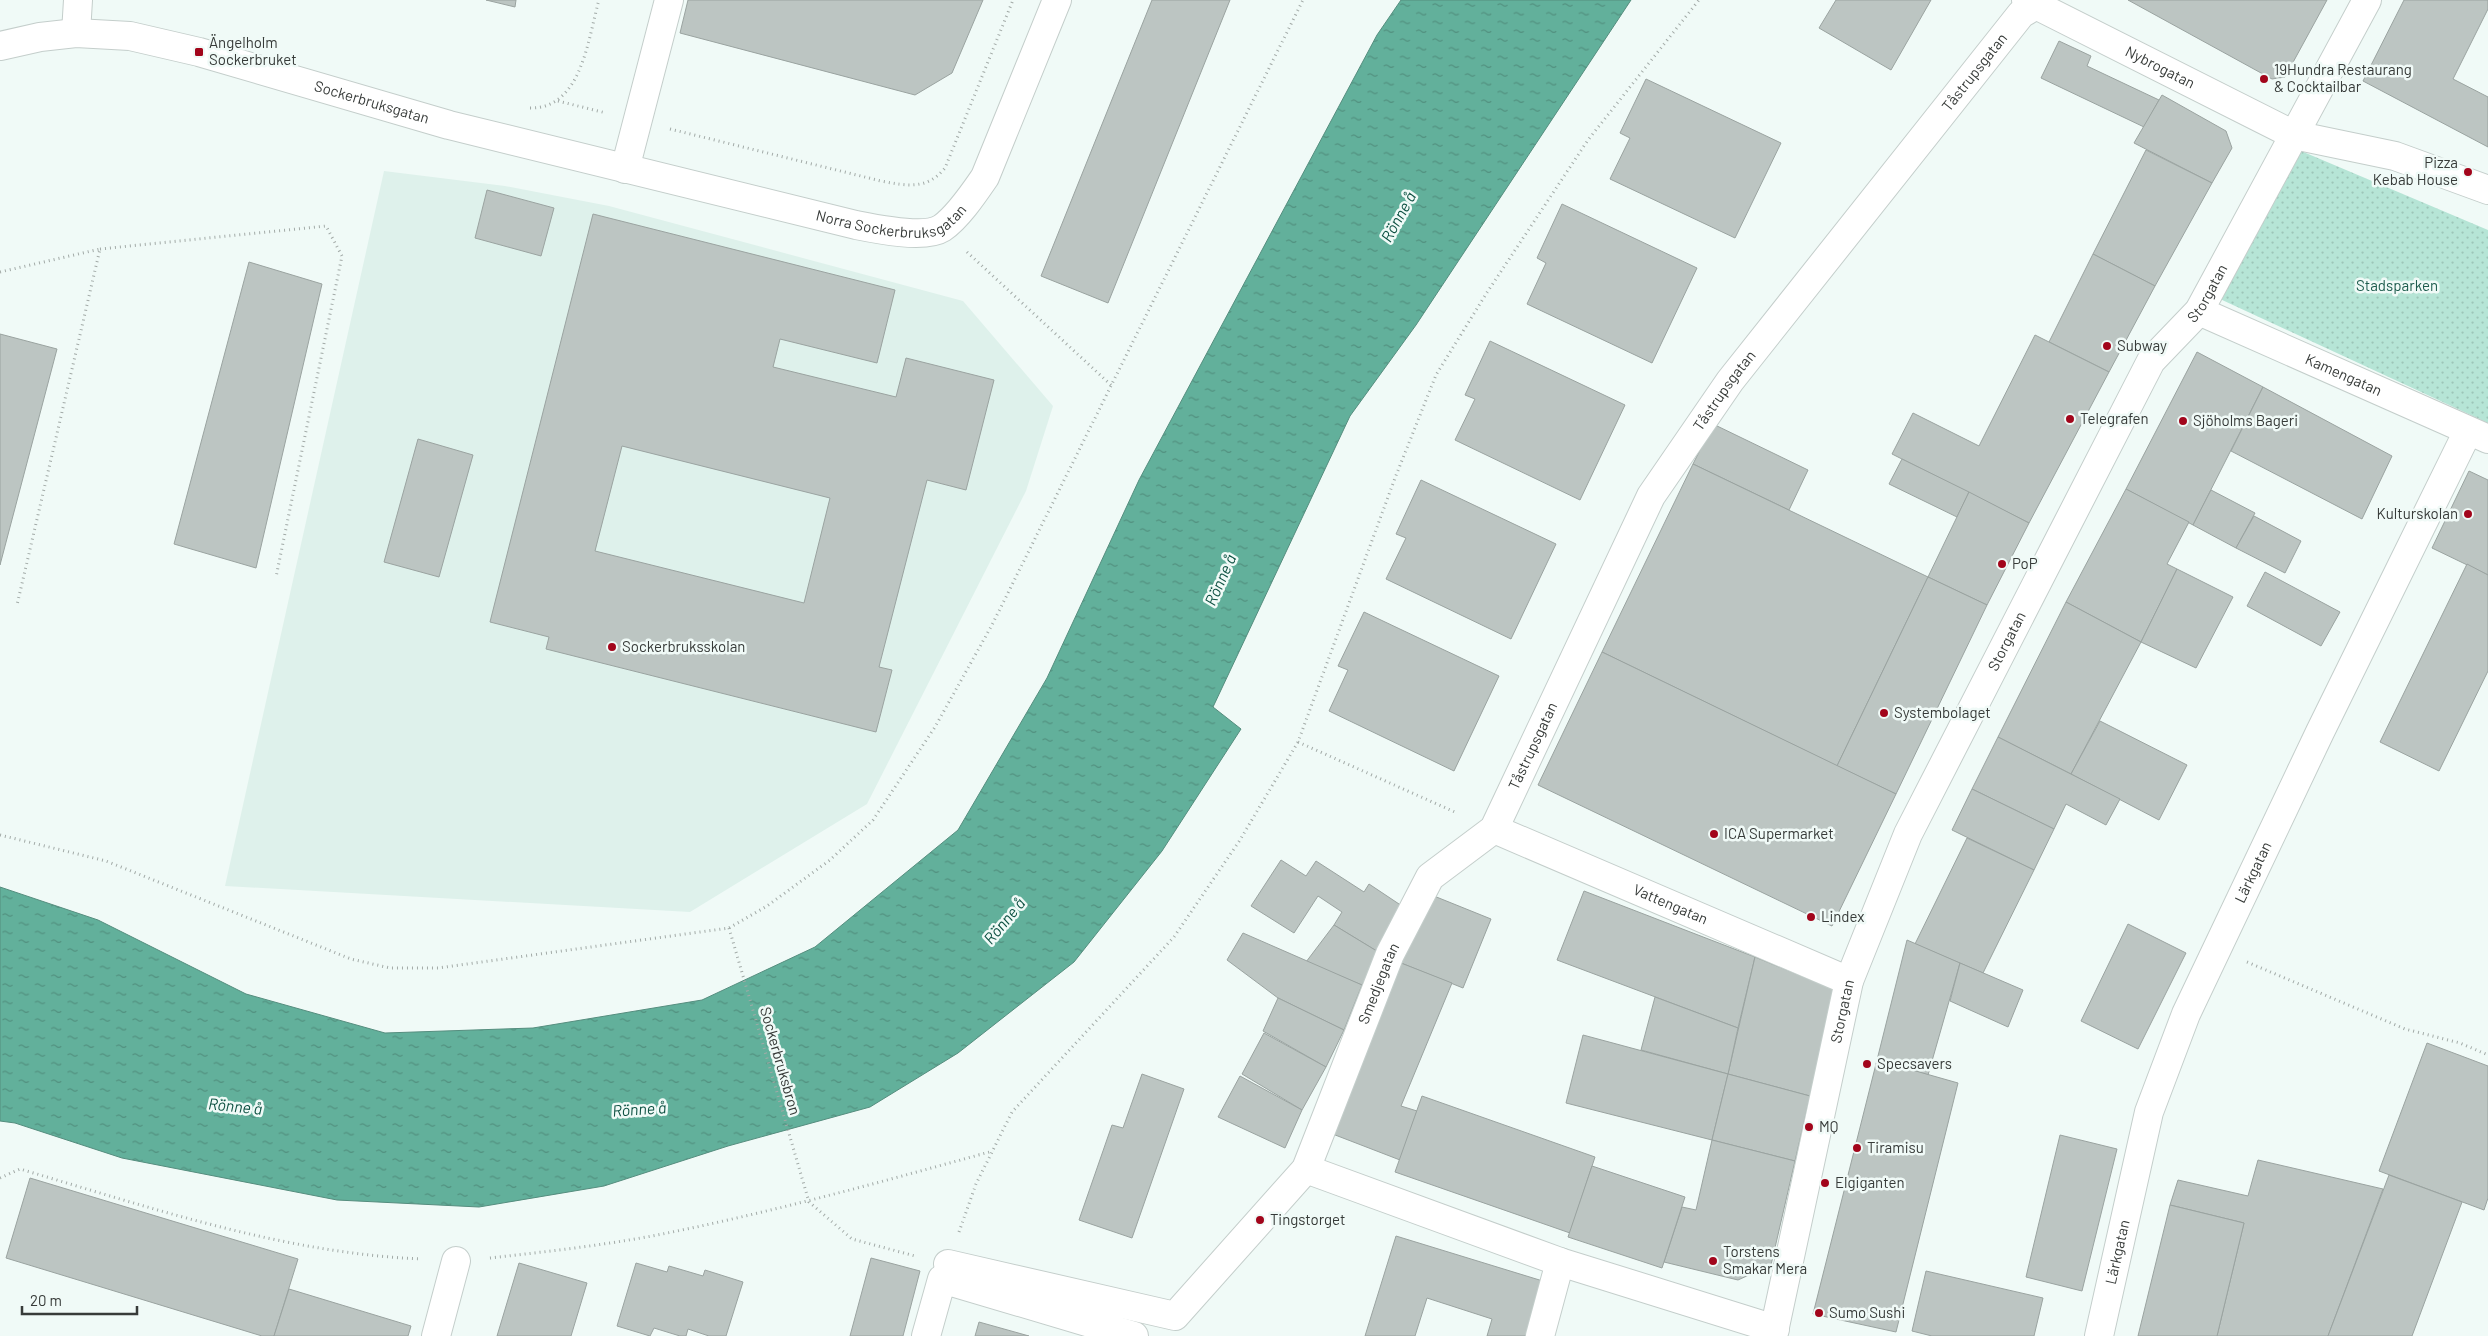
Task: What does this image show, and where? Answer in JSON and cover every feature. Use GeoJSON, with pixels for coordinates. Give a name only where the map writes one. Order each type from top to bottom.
{"type":"FeatureCollection","features":[{"type":"Feature","properties":{"kind":"street"},"geometry":{"type":"LineString","coordinates":[[76,33],[78,0]]}},
{"type":"Feature","properties":{"kind":"street"},"geometry":{"type":"LineString","coordinates":[[625,169],[669,0]]}},
{"type":"Feature","properties":{"kind":"street","name":"Norra Sockerbruksgatan"},"geometry":{"type":"LineString","coordinates":[[625,169],[856,226],[913,232],[941,228],[968,201],[985,177],[1057,0]]}},
{"type":"Feature","properties":{"kind":"street","name":"Storgatan"},"geometry":{"type":"LineString","coordinates":[[1774,1332],[1849,981],[1908,834],[2151,361],[2199,312],[2367,0]]}},
{"type":"Feature","properties":{"kind":"street","name":"Nybrogatan"},"geometry":{"type":"LineString","coordinates":[[2031,3],[2294,135],[2395,156],[2488,190]]}},
{"type":"Feature","properties":{"kind":"street","name":"Tåstrupsgatan"},"geometry":{"type":"LineString","coordinates":[[1494,829],[1651,496],[1730,381],[2031,3]]}},
{"type":"Feature","properties":{"kind":"street","name":"Sockerbruksgatan"},"geometry":{"type":"LineString","coordinates":[[0,46],[40,37],[76,33],[130,36],[200,52],[449,125],[625,169]]}},
{"type":"Feature","properties":{"kind":"street","name":"Kamengatan"},"geometry":{"type":"LineString","coordinates":[[2199,312],[2478,435]]}},
{"type":"Feature","properties":{"kind":"street","name":"Lärkgatan"},"geometry":{"type":"LineString","coordinates":[[2099,1336],[2149,1112],[2186,1014],[2320,732],[2478,435]]}},
{"type":"Feature","properties":{"kind":"street","name":"Vattengatan"},"geometry":{"type":"LineString","coordinates":[[1494,829],[1849,981]]}},
{"type":"Feature","properties":{"kind":"street","name":"Smedjegatan"},"geometry":{"type":"LineString","coordinates":[[1306,1169],[1390,954],[1430,878],[1494,829]]}},
{"type":"Feature","properties":{"kind":"street"},"geometry":{"type":"LineString","coordinates":[[945,1272],[1175,1316],[1306,1169],[1560,1262],[1774,1332]]}},
{"type":"Feature","properties":{"kind":"street"},"geometry":{"type":"LineString","coordinates":[[436,1336],[456,1261]]}},
{"type":"Feature","properties":{"kind":"street"},"geometry":{"type":"LineString","coordinates":[[1540,1336],[1560,1262]]}},
{"type":"Feature","properties":{"kind":"street"},"geometry":{"type":"LineString","coordinates":[[926,1336],[945,1272]]}},
{"type":"Feature","properties":{"kind":"street"},"geometry":{"type":"LineString","coordinates":[[945,1272],[1134,1336]]}},
{"type":"Feature","properties":{"kind":"path"},"geometry":{"type":"LineString","coordinates":[[521,106],[542,107],[558,101],[575,82],[599,0]]}},
{"type":"Feature","properties":{"kind":"path"},"geometry":{"type":"LineString","coordinates":[[558,101],[881,181],[905,186],[921,184],[936,179],[946,168],[1013,0]]}},
{"type":"Feature","properties":{"kind":"path"},"geometry":{"type":"LineString","coordinates":[[0,835],[106,861],[316,946],[351,959],[390,968],[438,968],[729,928],[767,906],[830,860],[873,820],[936,727],[992,625],[1303,0]]}},
{"type":"Feature","properties":{"kind":"path"},"geometry":{"type":"LineString","coordinates":[[809,1202],[852,1239],[945,1272],[976,1184],[1012,1112],[1174,936],[1240,840],[1298,742],[1395,478],[1436,375],[1486,294],[1588,140],[1699,0]]}},
{"type":"Feature","properties":{"kind":"path"},"geometry":{"type":"LineString","coordinates":[[0,272],[100,249],[326,226],[342,256],[276,577]]}},
{"type":"Feature","properties":{"kind":"path"},"geometry":{"type":"LineString","coordinates":[[941,228],[1111,385]]}},
{"type":"Feature","properties":{"kind":"path"},"geometry":{"type":"LineString","coordinates":[[16,605],[100,249]]}},
{"type":"Feature","properties":{"kind":"path"},"geometry":{"type":"LineString","coordinates":[[1298,742],[1494,829]]}},
{"type":"Feature","properties":{"kind":"path","name":"Sockerbruksbron"},"geometry":{"type":"LineString","coordinates":[[729,928],[809,1202]]}},
{"type":"Feature","properties":{"kind":"path"},"geometry":{"type":"LineString","coordinates":[[2217,949],[2405,1029],[2460,1043],[2488,1055]]}},
{"type":"Feature","properties":{"kind":"path"},"geometry":{"type":"LineString","coordinates":[[0,1178],[20,1169],[195,1222],[281,1242],[389,1257],[456,1261],[566,1250],[675,1232],[809,1202],[993,1151]]}},
{"type":"Feature","properties":{"kind":"shaded area","name":"Sockerbruksskolan"},"geometry":{"type":"Polygon","coordinates":[[[384,171],[505,186],[609,206],[963,301],[1053,406],[1026,491],[867,804],[690,912],[225,886],[384,171]]]}},
{"type":"Feature","properties":{"kind":"green space","name":"Stadsparken"},"geometry":{"type":"Polygon","coordinates":[[[2294,148],[2488,230],[2488,423],[2220,299],[2294,148]]]}},
{"type":"Feature","properties":{"kind":"water","name":"Rönne å"},"geometry":{"type":"Polygon","coordinates":[[[1401,0],[1631,0],[1416,325],[1350,416],[1213,707],[1241,729],[1162,851],[1074,962],[958,1053],[870,1107],[728,1146],[604,1186],[479,1207],[337,1200],[122,1158],[15,1123],[0,1121],[0,887],[98,920],[246,994],[385,1033],[533,1028],[702,1000],[815,947],[958,830],[1047,678],[1139,480],[1377,35],[1401,0]]]}},
{"type":"Feature","properties":{"kind":"building"},"geometry":{"type":"Polygon","coordinates":[[[486,0],[516,0],[515,7],[486,0]]]}},
{"type":"Feature","properties":{"kind":"building"},"geometry":{"type":"Polygon","coordinates":[[[688,0],[983,0],[952,73],[915,95],[680,33],[688,0]]]}},
{"type":"Feature","properties":{"kind":"building"},"geometry":{"type":"Polygon","coordinates":[[[1152,0],[1230,0],[1108,303],[1041,276],[1152,0]]]}},
{"type":"Feature","properties":{"kind":"building"},"geometry":{"type":"Polygon","coordinates":[[[1836,0],[1931,0],[1891,70],[1819,28],[1836,0]]]}},
{"type":"Feature","properties":{"kind":"building"},"geometry":{"type":"Polygon","coordinates":[[[2128,0],[2327,0],[2285,77],[2272,79],[2128,0]]]}},
{"type":"Feature","properties":{"kind":"building"},"geometry":{"type":"Polygon","coordinates":[[[2404,0],[2488,0],[2488,9],[2453,79],[2488,97],[2488,147],[2363,81],[2404,0]]]}},
{"type":"Feature","properties":{"kind":"building"},"geometry":{"type":"Polygon","coordinates":[[[2059,41],[2091,56],[2087,66],[2159,100],[2144,127],[2041,78],[2059,41]]]}},
{"type":"Feature","properties":{"kind":"building"},"geometry":{"type":"Polygon","coordinates":[[[1646,79],[1781,143],[1735,238],[1610,179],[1630,138],[1620,133],[1646,79]]]}},
{"type":"Feature","properties":{"kind":"building"},"geometry":{"type":"Polygon","coordinates":[[[2162,95],[2226,131],[2232,148],[2212,183],[2134,143],[2162,95]]]}},
{"type":"Feature","properties":{"kind":"building"},"geometry":{"type":"Polygon","coordinates":[[[2146,150],[2212,183],[2155,286],[2093,254],[2146,150]]]}},
{"type":"Feature","properties":{"kind":"building"},"geometry":{"type":"Polygon","coordinates":[[[487,190],[554,208],[541,256],[475,238],[487,190]]]}},
{"type":"Feature","properties":{"kind":"building"},"geometry":{"type":"Polygon","coordinates":[[[1562,204],[1697,268],[1652,363],[1527,304],[1546,263],[1537,258],[1562,204]]]}},
{"type":"Feature","properties":{"kind":"building"},"geometry":{"type":"Polygon","coordinates":[[[593,214],[895,290],[877,363],[780,339],[773,367],[896,397],[906,358],[994,380],[966,490],[927,480],[879,667],[892,670],[876,732],[546,649],[549,637],[490,622],[593,214]],[[622,446],[595,551],[804,603],[830,498],[622,446]]]}},
{"type":"Feature","properties":{"kind":"building"},"geometry":{"type":"Polygon","coordinates":[[[2093,254],[2155,286],[2109,372],[2049,342],[2093,254]]]}},
{"type":"Feature","properties":{"kind":"building"},"geometry":{"type":"Polygon","coordinates":[[[249,262],[322,284],[256,568],[174,544],[249,262]]]}},
{"type":"Feature","properties":{"kind":"building"},"geometry":{"type":"Polygon","coordinates":[[[0,334],[57,349],[0,565],[0,334]]]}},
{"type":"Feature","properties":{"kind":"building"},"geometry":{"type":"Polygon","coordinates":[[[2035,335],[2109,372],[2029,523],[1892,454],[1913,413],[1979,446],[2035,335]]]}},
{"type":"Feature","properties":{"kind":"building"},"geometry":{"type":"Polygon","coordinates":[[[1490,341],[1625,405],[1580,500],[1455,440],[1475,399],[1465,395],[1490,341]]]}},
{"type":"Feature","properties":{"kind":"building"},"geometry":{"type":"Polygon","coordinates":[[[2197,352],[2263,387],[2193,525],[2126,489],[2197,352]]]}},
{"type":"Feature","properties":{"kind":"building"},"geometry":{"type":"Polygon","coordinates":[[[2263,387],[2392,456],[2362,519],[2231,451],[2263,387]]]}},
{"type":"Feature","properties":{"kind":"building"},"geometry":{"type":"Polygon","coordinates":[[[1713,424],[1808,470],[1789,510],[1693,464],[1713,424]]]}},
{"type":"Feature","properties":{"kind":"building"},"geometry":{"type":"Polygon","coordinates":[[[418,439],[473,455],[439,577],[384,562],[418,439]]]}},
{"type":"Feature","properties":{"kind":"building"},"geometry":{"type":"Polygon","coordinates":[[[1902,459],[1969,492],[1957,517],[1889,484],[1902,459]]]}},
{"type":"Feature","properties":{"kind":"building"},"geometry":{"type":"Polygon","coordinates":[[[1693,464],[1928,577],[1837,766],[1602,652],[1693,464]]]}},
{"type":"Feature","properties":{"kind":"building","name":"Kulturskolan"},"geometry":{"type":"Polygon","coordinates":[[[2469,471],[2488,480],[2488,575],[2432,548],[2469,471]]]}},
{"type":"Feature","properties":{"kind":"building"},"geometry":{"type":"Polygon","coordinates":[[[1421,480],[1556,544],[1511,639],[1386,579],[1406,538],[1396,534],[1421,480]]]}},
{"type":"Feature","properties":{"kind":"building"},"geometry":{"type":"Polygon","coordinates":[[[2126,489],[2189,522],[2167,564],[2177,569],[2141,642],[2066,602],[2126,489]]]}},
{"type":"Feature","properties":{"kind":"building"},"geometry":{"type":"Polygon","coordinates":[[[2211,490],[2255,513],[2236,548],[2193,525],[2211,490]]]}},
{"type":"Feature","properties":{"kind":"building"},"geometry":{"type":"Polygon","coordinates":[[[1969,492],[2029,523],[1987,605],[1928,577],[1969,492]]]}},
{"type":"Feature","properties":{"kind":"building"},"geometry":{"type":"Polygon","coordinates":[[[2254,516],[2301,541],[2285,573],[2236,548],[2254,516]]]}},
{"type":"Feature","properties":{"kind":"building"},"geometry":{"type":"Polygon","coordinates":[[[2467,564],[2488,575],[2488,671],[2439,771],[2380,742],[2467,564]]]}},
{"type":"Feature","properties":{"kind":"building"},"geometry":{"type":"Polygon","coordinates":[[[2177,569],[2233,597],[2196,668],[2141,642],[2177,569]]]}},
{"type":"Feature","properties":{"kind":"building"},"geometry":{"type":"Polygon","coordinates":[[[2265,572],[2340,612],[2321,646],[2247,606],[2265,572]]]}},
{"type":"Feature","properties":{"kind":"building"},"geometry":{"type":"Polygon","coordinates":[[[1928,577],[1987,605],[1896,794],[1837,766],[1928,577]]]}},
{"type":"Feature","properties":{"kind":"building"},"geometry":{"type":"Polygon","coordinates":[[[2066,602],[2141,642],[2071,774],[1998,737],[2066,602]]]}},
{"type":"Feature","properties":{"kind":"building"},"geometry":{"type":"Polygon","coordinates":[[[1364,612],[1499,676],[1454,771],[1329,711],[1348,670],[1338,666],[1364,612]]]}},
{"type":"Feature","properties":{"kind":"building"},"geometry":{"type":"Polygon","coordinates":[[[1602,652],[1896,794],[1832,926],[1538,785],[1602,652]]]}},
{"type":"Feature","properties":{"kind":"building"},"geometry":{"type":"Polygon","coordinates":[[[2100,721],[2187,765],[2159,820],[2071,774],[2100,721]]]}},
{"type":"Feature","properties":{"kind":"building"},"geometry":{"type":"Polygon","coordinates":[[[1998,737],[2120,799],[2106,825],[2066,804],[2054,829],[1972,789],[1998,737]]]}},
{"type":"Feature","properties":{"kind":"building"},"geometry":{"type":"Polygon","coordinates":[[[1972,789],[2054,829],[2034,870],[1952,830],[1972,789]]]}},
{"type":"Feature","properties":{"kind":"building"},"geometry":{"type":"Polygon","coordinates":[[[1967,838],[2034,870],[1983,973],[1915,944],[1967,838]]]}},
{"type":"Feature","properties":{"kind":"building"},"geometry":{"type":"Polygon","coordinates":[[[1281,860],[1306,876],[1316,861],[1364,892],[1369,884],[1402,906],[1380,953],[1334,925],[1342,912],[1318,896],[1294,933],[1251,906],[1281,860]]]}},
{"type":"Feature","properties":{"kind":"building"},"geometry":{"type":"Polygon","coordinates":[[[1584,891],[1755,957],[1738,1028],[1557,960],[1584,891]]]}},
{"type":"Feature","properties":{"kind":"building"},"geometry":{"type":"Polygon","coordinates":[[[1429,894],[1491,919],[1463,988],[1401,963],[1429,894]]]}},
{"type":"Feature","properties":{"kind":"building"},"geometry":{"type":"Polygon","coordinates":[[[2128,924],[2186,953],[2138,1049],[2081,1021],[2128,924]]]}},
{"type":"Feature","properties":{"kind":"building"},"geometry":{"type":"Polygon","coordinates":[[[1334,925],[1380,953],[1362,985],[1306,962],[1334,925]]]}},
{"type":"Feature","properties":{"kind":"building"},"geometry":{"type":"Polygon","coordinates":[[[1243,933],[1362,985],[1344,1030],[1278,998],[1227,960],[1243,933]]]}},
{"type":"Feature","properties":{"kind":"building"},"geometry":{"type":"Polygon","coordinates":[[[1907,940],[1960,963],[1928,1075],[1877,1060],[1907,940]]]}},
{"type":"Feature","properties":{"kind":"building"},"geometry":{"type":"Polygon","coordinates":[[[1755,957],[1835,990],[1810,1096],[1728,1074],[1755,957]]]}},
{"type":"Feature","properties":{"kind":"building"},"geometry":{"type":"Polygon","coordinates":[[[1401,963],[1452,983],[1401,1106],[1417,1111],[1400,1160],[1330,1133],[1401,963]]]}},
{"type":"Feature","properties":{"kind":"building"},"geometry":{"type":"Polygon","coordinates":[[[1960,963],[2023,990],[2008,1027],[1950,1001],[1960,963]]]}},
{"type":"Feature","properties":{"kind":"building"},"geometry":{"type":"Polygon","coordinates":[[[1655,997],[1738,1028],[1728,1074],[1641,1050],[1655,997]]]}},
{"type":"Feature","properties":{"kind":"building"},"geometry":{"type":"Polygon","coordinates":[[[1278,998],[1344,1030],[1326,1067],[1263,1031],[1278,998]]]}},
{"type":"Feature","properties":{"kind":"building"},"geometry":{"type":"Polygon","coordinates":[[[1264,1033],[1326,1067],[1302,1110],[1242,1074],[1264,1033]]]}},
{"type":"Feature","properties":{"kind":"building"},"geometry":{"type":"Polygon","coordinates":[[[1583,1035],[1728,1074],[1712,1140],[1566,1103],[1583,1035]]]}},
{"type":"Feature","properties":{"kind":"building"},"geometry":{"type":"Polygon","coordinates":[[[2427,1043],[2488,1066],[2488,1198],[2484,1210],[2379,1171],[2427,1043]]]}},
{"type":"Feature","properties":{"kind":"building"},"geometry":{"type":"Polygon","coordinates":[[[1877,1060],[1958,1083],[1896,1332],[1813,1314],[1877,1060]]]}},
{"type":"Feature","properties":{"kind":"building"},"geometry":{"type":"Polygon","coordinates":[[[1142,1074],[1184,1089],[1132,1238],[1079,1220],[1112,1125],[1123,1128],[1142,1074]]]}},
{"type":"Feature","properties":{"kind":"building"},"geometry":{"type":"Polygon","coordinates":[[[1728,1074],[1810,1096],[1795,1161],[1712,1140],[1728,1074]]]}},
{"type":"Feature","properties":{"kind":"building"},"geometry":{"type":"Polygon","coordinates":[[[1240,1076],[1302,1110],[1285,1148],[1218,1117],[1240,1076]]]}},
{"type":"Feature","properties":{"kind":"building"},"geometry":{"type":"Polygon","coordinates":[[[1422,1096],[1595,1157],[1570,1233],[1395,1172],[1422,1096]]]}},
{"type":"Feature","properties":{"kind":"building"},"geometry":{"type":"Polygon","coordinates":[[[2060,1135],[2117,1149],[2082,1291],[2026,1277],[2060,1135]]]}},
{"type":"Feature","properties":{"kind":"building"},"geometry":{"type":"Polygon","coordinates":[[[1712,1140],[1795,1161],[1771,1265],[1738,1280],[1664,1262],[1682,1207],[1696,1210],[1712,1140]]]}},
{"type":"Feature","properties":{"kind":"building"},"geometry":{"type":"Polygon","coordinates":[[[2258,1160],[2383,1189],[2328,1336],[2217,1336],[2244,1223],[2170,1205],[2178,1180],[2248,1196],[2258,1160]]]}},
{"type":"Feature","properties":{"kind":"building"},"geometry":{"type":"Polygon","coordinates":[[[1592,1166],[1685,1197],[1662,1268],[1568,1237],[1592,1166]]]}},
{"type":"Feature","properties":{"kind":"building"},"geometry":{"type":"Polygon","coordinates":[[[2389,1175],[2462,1202],[2412,1336],[2328,1336],[2389,1175]]]}},
{"type":"Feature","properties":{"kind":"building"},"geometry":{"type":"Polygon","coordinates":[[[30,1178],[298,1259],[274,1336],[262,1336],[6,1258],[30,1178]]]}},
{"type":"Feature","properties":{"kind":"building"},"geometry":{"type":"Polygon","coordinates":[[[2170,1205],[2244,1223],[2217,1336],[2138,1336],[2170,1205]]]}},
{"type":"Feature","properties":{"kind":"building"},"geometry":{"type":"Polygon","coordinates":[[[1396,1236],[1546,1282],[1530,1336],[1487,1336],[1492,1319],[1427,1298],[1415,1336],[1365,1336],[1396,1236]]]}},
{"type":"Feature","properties":{"kind":"building"},"geometry":{"type":"Polygon","coordinates":[[[871,1258],[920,1271],[903,1336],[850,1336],[871,1258]]]}},
{"type":"Feature","properties":{"kind":"building"},"geometry":{"type":"Polygon","coordinates":[[[519,1263],[587,1283],[571,1336],[497,1336],[519,1263]]]}},
{"type":"Feature","properties":{"kind":"building"},"geometry":{"type":"Polygon","coordinates":[[[636,1263],[667,1272],[669,1266],[703,1276],[705,1270],[743,1282],[726,1336],[709,1336],[688,1329],[686,1336],[680,1336],[654,1328],[650,1336],[617,1326],[636,1263]]]}},
{"type":"Feature","properties":{"kind":"building"},"geometry":{"type":"Polygon","coordinates":[[[1926,1271],[2043,1298],[2034,1336],[1932,1336],[1912,1331],[1926,1271]]]}},
{"type":"Feature","properties":{"kind":"building"},"geometry":{"type":"Polygon","coordinates":[[[289,1289],[411,1326],[408,1336],[274,1336],[289,1289]]]}},
{"type":"Feature","properties":{"kind":"building"},"geometry":{"type":"Polygon","coordinates":[[[979,1322],[1029,1336],[975,1336],[979,1322]]]}},
{"type":"Feature","properties":{"kind":"place","name":"Ängelholm Sockerbruket"},"geometry":{"type":"Point","coordinates":[199,52]}},
{"type":"Feature","properties":{"kind":"place","name":"19Hundra Restaurang & Cocktailbar"},"geometry":{"type":"Point","coordinates":[2264,79]}},
{"type":"Feature","properties":{"kind":"place","name":"Pizza Kebab House"},"geometry":{"type":"Point","coordinates":[2468,172]}},
{"type":"Feature","properties":{"kind":"place","name":"Subway"},"geometry":{"type":"Point","coordinates":[2107,346]}},
{"type":"Feature","properties":{"kind":"place","name":"Telegrafen"},"geometry":{"type":"Point","coordinates":[2070,419]}},
{"type":"Feature","properties":{"kind":"place","name":"Sjöholms Bageri"},"geometry":{"type":"Point","coordinates":[2183,421]}},
{"type":"Feature","properties":{"kind":"place","name":"Kulturskolan"},"geometry":{"type":"Point","coordinates":[2468,514]}},
{"type":"Feature","properties":{"kind":"place","name":"PoP"},"geometry":{"type":"Point","coordinates":[2002,564]}},
{"type":"Feature","properties":{"kind":"place","name":"Sockerbruksskolan"},"geometry":{"type":"Point","coordinates":[612,647]}},
{"type":"Feature","properties":{"kind":"place","name":"Systembolaget"},"geometry":{"type":"Point","coordinates":[1884,713]}},
{"type":"Feature","properties":{"kind":"place","name":"ICA Supermarket"},"geometry":{"type":"Point","coordinates":[1714,834]}},
{"type":"Feature","properties":{"kind":"place","name":"Lindex"},"geometry":{"type":"Point","coordinates":[1811,917]}},
{"type":"Feature","properties":{"kind":"place","name":"Specsavers"},"geometry":{"type":"Point","coordinates":[1867,1064]}},
{"type":"Feature","properties":{"kind":"place","name":"MQ"},"geometry":{"type":"Point","coordinates":[1809,1127]}},
{"type":"Feature","properties":{"kind":"place","name":"Tiramisu"},"geometry":{"type":"Point","coordinates":[1857,1148]}},
{"type":"Feature","properties":{"kind":"place","name":"Elgiganten"},"geometry":{"type":"Point","coordinates":[1825,1183]}},
{"type":"Feature","properties":{"kind":"place","name":"Tingstorget"},"geometry":{"type":"Point","coordinates":[1260,1220]}},
{"type":"Feature","properties":{"kind":"place","name":"Torstens Smakar Mera"},"geometry":{"type":"Point","coordinates":[1713,1261]}},
{"type":"Feature","properties":{"kind":"place","name":"Sumo Sushi"},"geometry":{"type":"Point","coordinates":[1819,1313]}}]}
